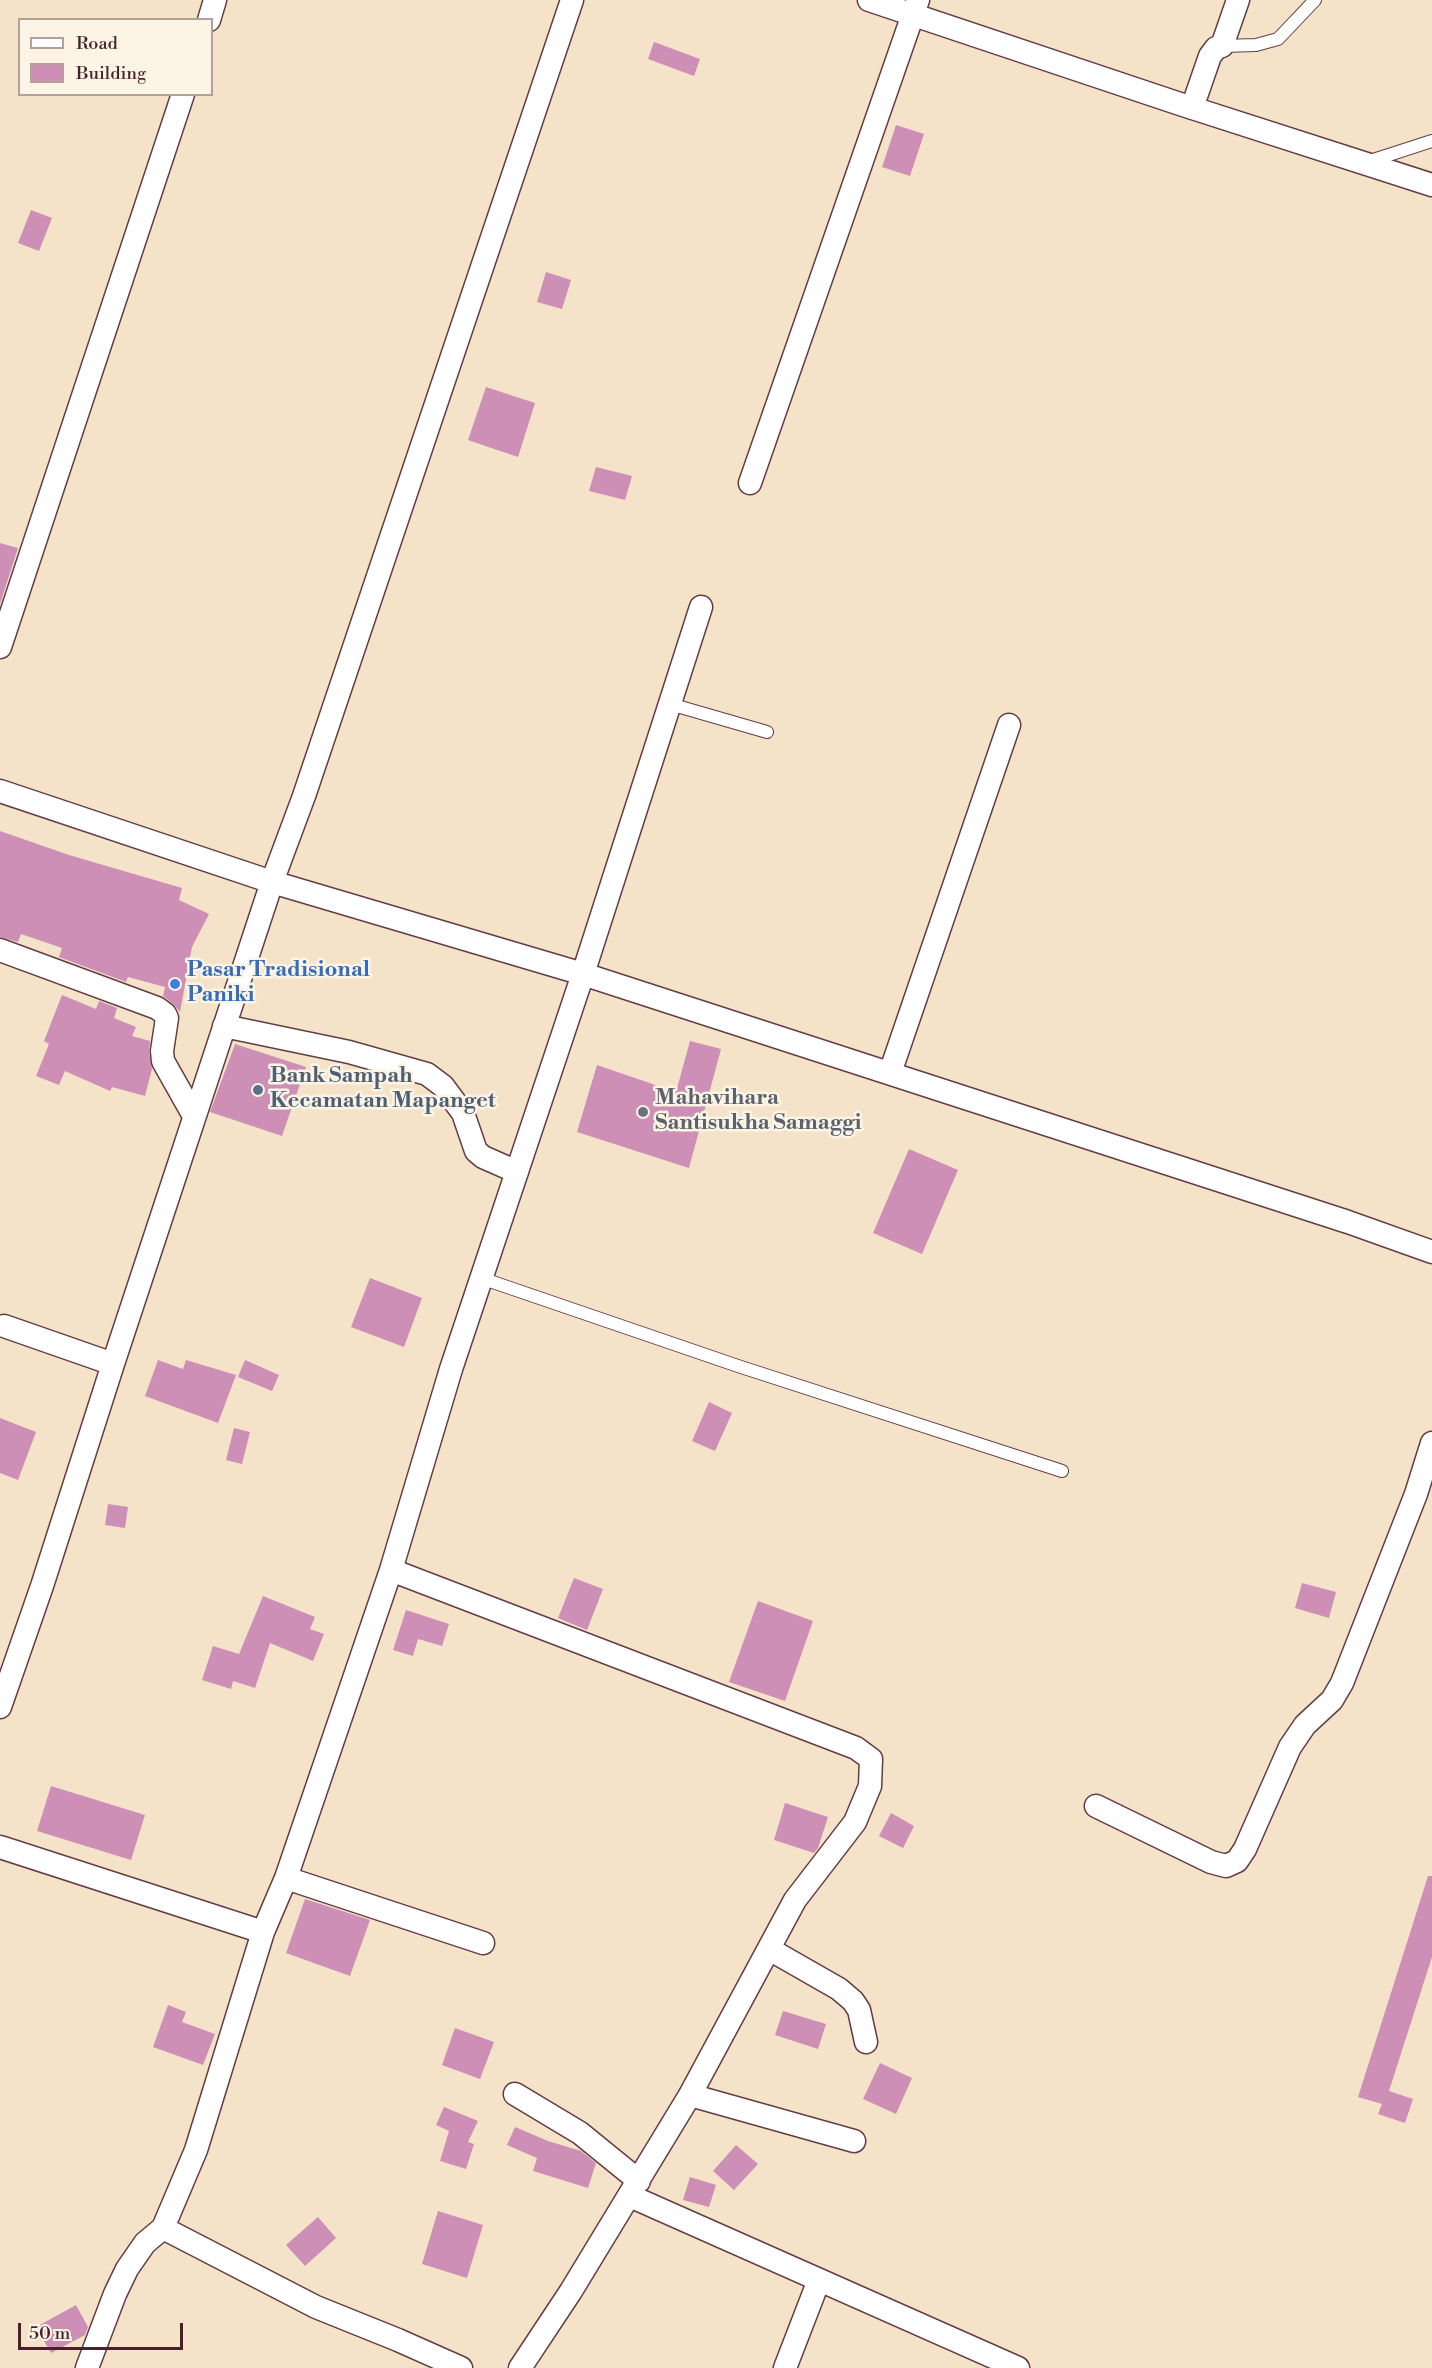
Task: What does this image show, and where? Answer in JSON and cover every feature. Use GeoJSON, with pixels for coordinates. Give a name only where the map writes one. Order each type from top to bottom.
{"type":"FeatureCollection","features":[{"type":"Feature","properties":{"kind":"street"},"geometry":{"type":"LineString","coordinates":[[209,18],[215,0]]}},
{"type":"Feature","properties":{"kind":"street"},"geometry":{"type":"LineString","coordinates":[[0,1707],[42,1586],[272,882],[304,796],[572,0]]}},
{"type":"Feature","properties":{"kind":"street"},"geometry":{"type":"LineString","coordinates":[[869,0],[916,7],[1192,108],[1432,185]]}},
{"type":"Feature","properties":{"kind":"street"},"geometry":{"type":"LineString","coordinates":[[1192,108],[1210,56],[1216,48],[1222,46],[1238,0]]}},
{"type":"Feature","properties":{"kind":"street"},"geometry":{"type":"LineString","coordinates":[[750,483],[916,7]]}},
{"type":"Feature","properties":{"kind":"street"},"geometry":{"type":"LineString","coordinates":[[0,647],[182,96]]}},
{"type":"Feature","properties":{"kind":"street"},"geometry":{"type":"LineString","coordinates":[[87,2368],[115,2294],[146,2243],[163,2228],[196,2150],[263,1932],[286,1878],[391,1570],[451,1369],[702,607]]}},
{"type":"Feature","properties":{"kind":"street"},"geometry":{"type":"LineString","coordinates":[[890,1073],[1009,725]]}},
{"type":"Feature","properties":{"kind":"street"},"geometry":{"type":"LineString","coordinates":[[0,791],[272,882],[583,974],[1432,1252]]}},
{"type":"Feature","properties":{"kind":"street"},"geometry":{"type":"LineString","coordinates":[[0,950],[158,1008],[165,1014],[167,1027],[162,1051],[163,1061],[194,1116]]}},
{"type":"Feature","properties":{"kind":"street"},"geometry":{"type":"LineString","coordinates":[[224,1026],[349,1052],[427,1074],[443,1086],[463,1113],[476,1151],[489,1160],[517,1172]]}},
{"type":"Feature","properties":{"kind":"street"},"geometry":{"type":"LineString","coordinates":[[4,1326],[113,1364]]}},
{"type":"Feature","properties":{"kind":"street"},"geometry":{"type":"LineString","coordinates":[[1096,1806],[1211,1862],[1226,1866],[1237,1861],[1245,1850],[1290,1747],[1305,1725],[1332,1700],[1342,1683],[1416,1494],[1432,1443]]}},
{"type":"Feature","properties":{"kind":"street"},"geometry":{"type":"LineString","coordinates":[[391,1570],[856,1748],[870,1759],[870,1786],[855,1822],[795,1900],[690,2095],[634,2189],[520,2368]]}},
{"type":"Feature","properties":{"kind":"street"},"geometry":{"type":"LineString","coordinates":[[0,1847],[263,1932]]}},
{"type":"Feature","properties":{"kind":"street"},"geometry":{"type":"LineString","coordinates":[[286,1878],[483,1943]]}},
{"type":"Feature","properties":{"kind":"street"},"geometry":{"type":"LineString","coordinates":[[769,1949],[839,1989],[853,2001],[859,2010],[866,2042]]}},
{"type":"Feature","properties":{"kind":"street"},"geometry":{"type":"LineString","coordinates":[[515,2094],[580,2133],[634,2189],[819,2280],[1018,2368]]}},
{"type":"Feature","properties":{"kind":"street"},"geometry":{"type":"LineString","coordinates":[[690,2095],[854,2141]]}},
{"type":"Feature","properties":{"kind":"street"},"geometry":{"type":"LineString","coordinates":[[163,2228],[316,2307],[461,2368]]}},
{"type":"Feature","properties":{"kind":"street"},"geometry":{"type":"LineString","coordinates":[[785,2368],[819,2280]]}},
{"type":"Feature","properties":{"kind":"lane"},"geometry":{"type":"LineString","coordinates":[[1222,46],[1256,45],[1278,39],[1315,0]]}},
{"type":"Feature","properties":{"kind":"lane"},"geometry":{"type":"LineString","coordinates":[[1366,162],[1432,141]]}},
{"type":"Feature","properties":{"kind":"lane"},"geometry":{"type":"LineString","coordinates":[[670,704],[767,732]]}},
{"type":"Feature","properties":{"kind":"lane"},"geometry":{"type":"LineString","coordinates":[[481,1278],[738,1366],[1062,1472]]}},
{"type":"Feature","properties":{"kind":"building"},"geometry":{"type":"Polygon","coordinates":[[[654,42],[700,59],[694,76],[648,59],[654,42]]]}},
{"type":"Feature","properties":{"kind":"building"},"geometry":{"type":"Polygon","coordinates":[[[896,125],[924,134],[910,176],[882,167],[896,125]]]}},
{"type":"Feature","properties":{"kind":"building"},"geometry":{"type":"Polygon","coordinates":[[[31,210],[52,218],[39,251],[18,243],[31,210]]]}},
{"type":"Feature","properties":{"kind":"building"},"geometry":{"type":"Polygon","coordinates":[[[546,272],[571,280],[562,309],[537,302],[546,272]]]}},
{"type":"Feature","properties":{"kind":"building"},"geometry":{"type":"Polygon","coordinates":[[[486,387],[535,403],[518,457],[468,440],[486,387]]]}},
{"type":"Feature","properties":{"kind":"building"},"geometry":{"type":"Polygon","coordinates":[[[596,467],[632,476],[625,500],[589,491],[596,467]]]}},
{"type":"Feature","properties":{"kind":"building"},"geometry":{"type":"Polygon","coordinates":[[[0,543],[18,548],[0,604],[0,543]]]}},
{"type":"Feature","properties":{"kind":"building"},"geometry":{"type":"Polygon","coordinates":[[[0,831],[69,855],[182,888],[179,900],[209,914],[192,947],[180,1012],[163,996],[165,987],[128,977],[126,982],[59,957],[62,948],[21,934],[18,942],[0,937],[0,831]]]}},
{"type":"Feature","properties":{"kind":"building"},"geometry":{"type":"Polygon","coordinates":[[[62,995],[96,1009],[99,1001],[117,1008],[114,1018],[136,1027],[132,1036],[150,1041],[152,1069],[145,1096],[112,1087],[110,1091],[65,1071],[59,1085],[36,1076],[49,1044],[44,1041],[62,995]]]}},
{"type":"Feature","properties":{"kind":"building","name":"Mahavihara Santisukha Samaggi"},"geometry":{"type":"Polygon","coordinates":[[[690,1041],[721,1049],[689,1168],[577,1132],[597,1065],[676,1092],[690,1041]]]}},
{"type":"Feature","properties":{"kind":"building","name":"Bank Sampah Kecamatan Mapanget"},"geometry":{"type":"Polygon","coordinates":[[[235,1044],[306,1067],[282,1136],[210,1112],[235,1044]]]}},
{"type":"Feature","properties":{"kind":"building"},"geometry":{"type":"Polygon","coordinates":[[[909,1149],[958,1170],[922,1254],[873,1233],[909,1149]]]}},
{"type":"Feature","properties":{"kind":"building"},"geometry":{"type":"Polygon","coordinates":[[[370,1278],[422,1298],[404,1347],[351,1327],[370,1278]]]}},
{"type":"Feature","properties":{"kind":"building"},"geometry":{"type":"Polygon","coordinates":[[[158,1360],[183,1369],[186,1360],[236,1375],[218,1423],[145,1396],[158,1360]]]}},
{"type":"Feature","properties":{"kind":"building"},"geometry":{"type":"Polygon","coordinates":[[[245,1360],[279,1375],[272,1391],[238,1377],[245,1360]]]}},
{"type":"Feature","properties":{"kind":"building"},"geometry":{"type":"Polygon","coordinates":[[[709,1402],[732,1413],[715,1451],[692,1441],[709,1402]]]}},
{"type":"Feature","properties":{"kind":"building"},"geometry":{"type":"Polygon","coordinates":[[[0,1418],[36,1432],[18,1480],[0,1473],[0,1418]]]}},
{"type":"Feature","properties":{"kind":"building"},"geometry":{"type":"Polygon","coordinates":[[[234,1428],[250,1432],[242,1464],[226,1460],[234,1428]]]}},
{"type":"Feature","properties":{"kind":"building"},"geometry":{"type":"Polygon","coordinates":[[[108,1504],[128,1507],[125,1528],[105,1525],[108,1504]]]}},
{"type":"Feature","properties":{"kind":"building"},"geometry":{"type":"Polygon","coordinates":[[[574,1578],[603,1589],[587,1630],[558,1618],[574,1578]]]}},
{"type":"Feature","properties":{"kind":"building"},"geometry":{"type":"Polygon","coordinates":[[[1302,1583],[1336,1592],[1329,1618],[1295,1608],[1302,1583]]]}},
{"type":"Feature","properties":{"kind":"building"},"geometry":{"type":"Polygon","coordinates":[[[263,1596],[315,1617],[310,1629],[324,1634],[313,1661],[270,1643],[255,1688],[233,1681],[231,1689],[202,1680],[213,1646],[239,1654],[263,1596]]]}},
{"type":"Feature","properties":{"kind":"building"},"geometry":{"type":"Polygon","coordinates":[[[758,1601],[813,1621],[785,1701],[729,1682],[758,1601]]]}},
{"type":"Feature","properties":{"kind":"building"},"geometry":{"type":"Polygon","coordinates":[[[406,1610],[449,1624],[442,1646],[418,1639],[413,1656],[393,1650],[406,1610]]]}},
{"type":"Feature","properties":{"kind":"building"},"geometry":{"type":"Polygon","coordinates":[[[51,1786],[145,1815],[131,1860],[37,1831],[51,1786]]]}},
{"type":"Feature","properties":{"kind":"building"},"geometry":{"type":"Polygon","coordinates":[[[785,1803],[828,1817],[818,1848],[814,1853],[774,1840],[785,1803]]]}},
{"type":"Feature","properties":{"kind":"building"},"geometry":{"type":"Polygon","coordinates":[[[891,1813],[914,1826],[903,1848],[879,1836],[891,1813]]]}},
{"type":"Feature","properties":{"kind":"building"},"geometry":{"type":"Polygon","coordinates":[[[1428,1876],[1432,1876],[1432,1957],[1389,2091],[1413,2099],[1405,2123],[1378,2114],[1382,2104],[1358,2097],[1428,1876]]]}},
{"type":"Feature","properties":{"kind":"building"},"geometry":{"type":"Polygon","coordinates":[[[305,1899],[370,1920],[350,1976],[286,1953],[305,1899]]]}},
{"type":"Feature","properties":{"kind":"building"},"geometry":{"type":"Polygon","coordinates":[[[168,2005],[186,2012],[182,2022],[215,2034],[203,2065],[153,2047],[168,2005]]]}},
{"type":"Feature","properties":{"kind":"building"},"geometry":{"type":"Polygon","coordinates":[[[783,2011],[826,2024],[818,2049],[775,2035],[783,2011]]]}},
{"type":"Feature","properties":{"kind":"building"},"geometry":{"type":"Polygon","coordinates":[[[455,2028],[494,2042],[480,2079],[442,2065],[455,2028]]]}},
{"type":"Feature","properties":{"kind":"building"},"geometry":{"type":"Polygon","coordinates":[[[880,2063],[912,2078],[896,2114],[863,2099],[880,2063]]]}},
{"type":"Feature","properties":{"kind":"building"},"geometry":{"type":"Polygon","coordinates":[[[444,2107],[478,2121],[468,2142],[474,2144],[466,2169],[440,2161],[449,2131],[436,2125],[444,2107]]]}},
{"type":"Feature","properties":{"kind":"building"},"geometry":{"type":"Polygon","coordinates":[[[515,2127],[548,2141],[581,2151],[596,2163],[588,2188],[533,2171],[537,2158],[507,2145],[515,2127]]]}},
{"type":"Feature","properties":{"kind":"building"},"geometry":{"type":"Polygon","coordinates":[[[736,2145],[758,2164],[734,2190],[713,2171],[736,2145]]]}},
{"type":"Feature","properties":{"kind":"building"},"geometry":{"type":"Polygon","coordinates":[[[690,2177],[716,2185],[709,2207],[683,2200],[690,2177]]]}},
{"type":"Feature","properties":{"kind":"building"},"geometry":{"type":"Polygon","coordinates":[[[438,2211],[483,2225],[467,2278],[422,2264],[438,2211]]]}},
{"type":"Feature","properties":{"kind":"building"},"geometry":{"type":"Polygon","coordinates":[[[318,2217],[336,2238],[305,2266],[286,2245],[318,2217]]]}},
{"type":"Feature","properties":{"kind":"building"},"geometry":{"type":"Polygon","coordinates":[[[76,2305],[88,2327],[85,2335],[51,2353],[36,2327],[76,2305]]]}},
{"type":"Feature","properties":{"kind":"place","name":"Pasar Tradisional Paniki"},"geometry":{"type":"Point","coordinates":[175,984]}},
{"type":"Feature","properties":{"kind":"place","name":"Bank Sampah Kecamatan Mapanget"},"geometry":{"type":"Point","coordinates":[258,1090]}},
{"type":"Feature","properties":{"kind":"place","name":"Mahavihara Santisukha Samaggi"},"geometry":{"type":"Point","coordinates":[643,1112]}}]}
